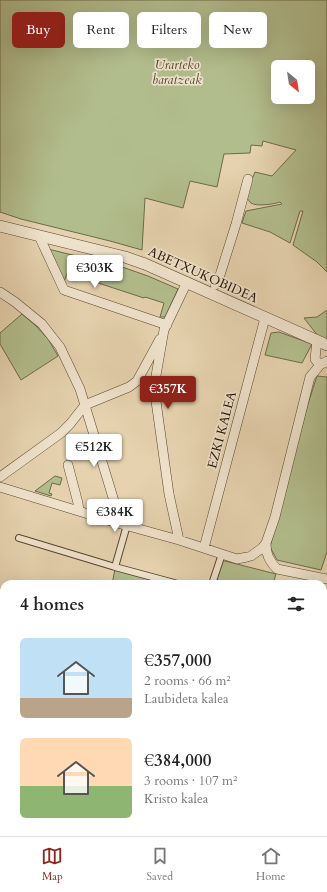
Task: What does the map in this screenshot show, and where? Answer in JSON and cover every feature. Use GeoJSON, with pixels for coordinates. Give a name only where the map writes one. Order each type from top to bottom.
{"type":"FeatureCollection","features":[{"type":"Feature","properties":{"kind":"street"},"geometry":{"type":"LineString","coordinates":[[215,285],[220,275],[236,224],[248,179]]}},
{"type":"Feature","properties":{"kind":"street","name":"ABETXUKOBIDEA"},"geometry":{"type":"LineString","coordinates":[[2,226],[125,257],[145,264],[327,345]]}},
{"type":"Feature","properties":{"kind":"street"},"geometry":{"type":"LineString","coordinates":[[39,236],[64,290],[166,327]]}},
{"type":"Feature","properties":{"kind":"street"},"geometry":{"type":"LineString","coordinates":[[0,476],[61,433],[85,405],[129,387],[137,381],[166,327],[187,282]]}},
{"type":"Feature","properties":{"kind":"street"},"geometry":{"type":"LineString","coordinates":[[0,292],[42,324],[60,347],[80,390],[124,525],[115,567]]}},
{"type":"Feature","properties":{"kind":"street","name":"EZKI KALEA"},"geometry":{"type":"LineString","coordinates":[[204,548],[265,318]]}},
{"type":"Feature","properties":{"kind":"street"},"geometry":{"type":"LineString","coordinates":[[166,327],[154,387],[168,494],[179,540]]}},
{"type":"Feature","properties":{"kind":"street"},"geometry":{"type":"LineString","coordinates":[[317,340],[315,359],[323,363],[310,376],[275,517],[266,543],[266,550],[267,557],[277,568],[327,579]]}},
{"type":"Feature","properties":{"kind":"street"},"geometry":{"type":"LineString","coordinates":[[68,465],[79,511]]}},
{"type":"Feature","properties":{"kind":"street"},"geometry":{"type":"LineString","coordinates":[[0,487],[124,525],[179,540],[237,559],[251,556],[266,543]]}},
{"type":"Feature","properties":{"kind":"street"},"geometry":{"type":"LineString","coordinates":[[18,538],[163,580]]}},
{"type":"Feature","properties":{"kind":"street"},"geometry":{"type":"LineString","coordinates":[[213,580],[222,554]]}},
{"type":"Feature","properties":{"kind":"green space","name":"Urarteko baratzeak"},"geometry":{"type":"Polygon","coordinates":[[[0,0],[327,0],[327,272],[317,262],[293,245],[303,211],[300,211],[290,243],[270,232],[242,223],[246,211],[282,204],[280,202],[261,205],[251,203],[247,198],[248,189],[255,172],[272,176],[296,150],[263,141],[262,146],[251,145],[250,153],[224,154],[217,187],[190,181],[183,208],[145,198],[142,250],[21,219],[0,212],[0,0]]]}},
{"type":"Feature","properties":{"kind":"green space"},"geometry":{"type":"Polygon","coordinates":[[[48,249],[125,268],[178,289],[165,317],[160,317],[164,303],[89,280],[89,278],[68,271],[64,282],[48,249]]]}},
{"type":"Feature","properties":{"kind":"green space"},"geometry":{"type":"Polygon","coordinates":[[[327,310],[327,340],[318,336],[304,318],[317,317],[327,310]]]}},
{"type":"Feature","properties":{"kind":"green space"},"geometry":{"type":"Polygon","coordinates":[[[22,314],[48,339],[58,356],[21,380],[0,344],[0,333],[22,314]]]}},
{"type":"Feature","properties":{"kind":"green space"},"geometry":{"type":"Polygon","coordinates":[[[279,332],[312,344],[302,363],[265,355],[271,333],[279,332]]]}},
{"type":"Feature","properties":{"kind":"green space"},"geometry":{"type":"Polygon","coordinates":[[[317,376],[327,377],[327,552],[321,570],[277,560],[270,547],[307,407],[317,376]]]}},
{"type":"Feature","properties":{"kind":"green space"},"geometry":{"type":"Polygon","coordinates":[[[55,476],[62,478],[60,485],[52,483],[49,493],[52,494],[51,496],[35,491],[55,476]]]}},
{"type":"Feature","properties":{"kind":"green space"},"geometry":{"type":"Polygon","coordinates":[[[221,560],[276,574],[274,580],[215,580],[221,560]]]}},
{"type":"Feature","properties":{"kind":"green space"},"geometry":{"type":"Polygon","coordinates":[[[115,569],[153,580],[113,580],[115,569]]]}}]}
